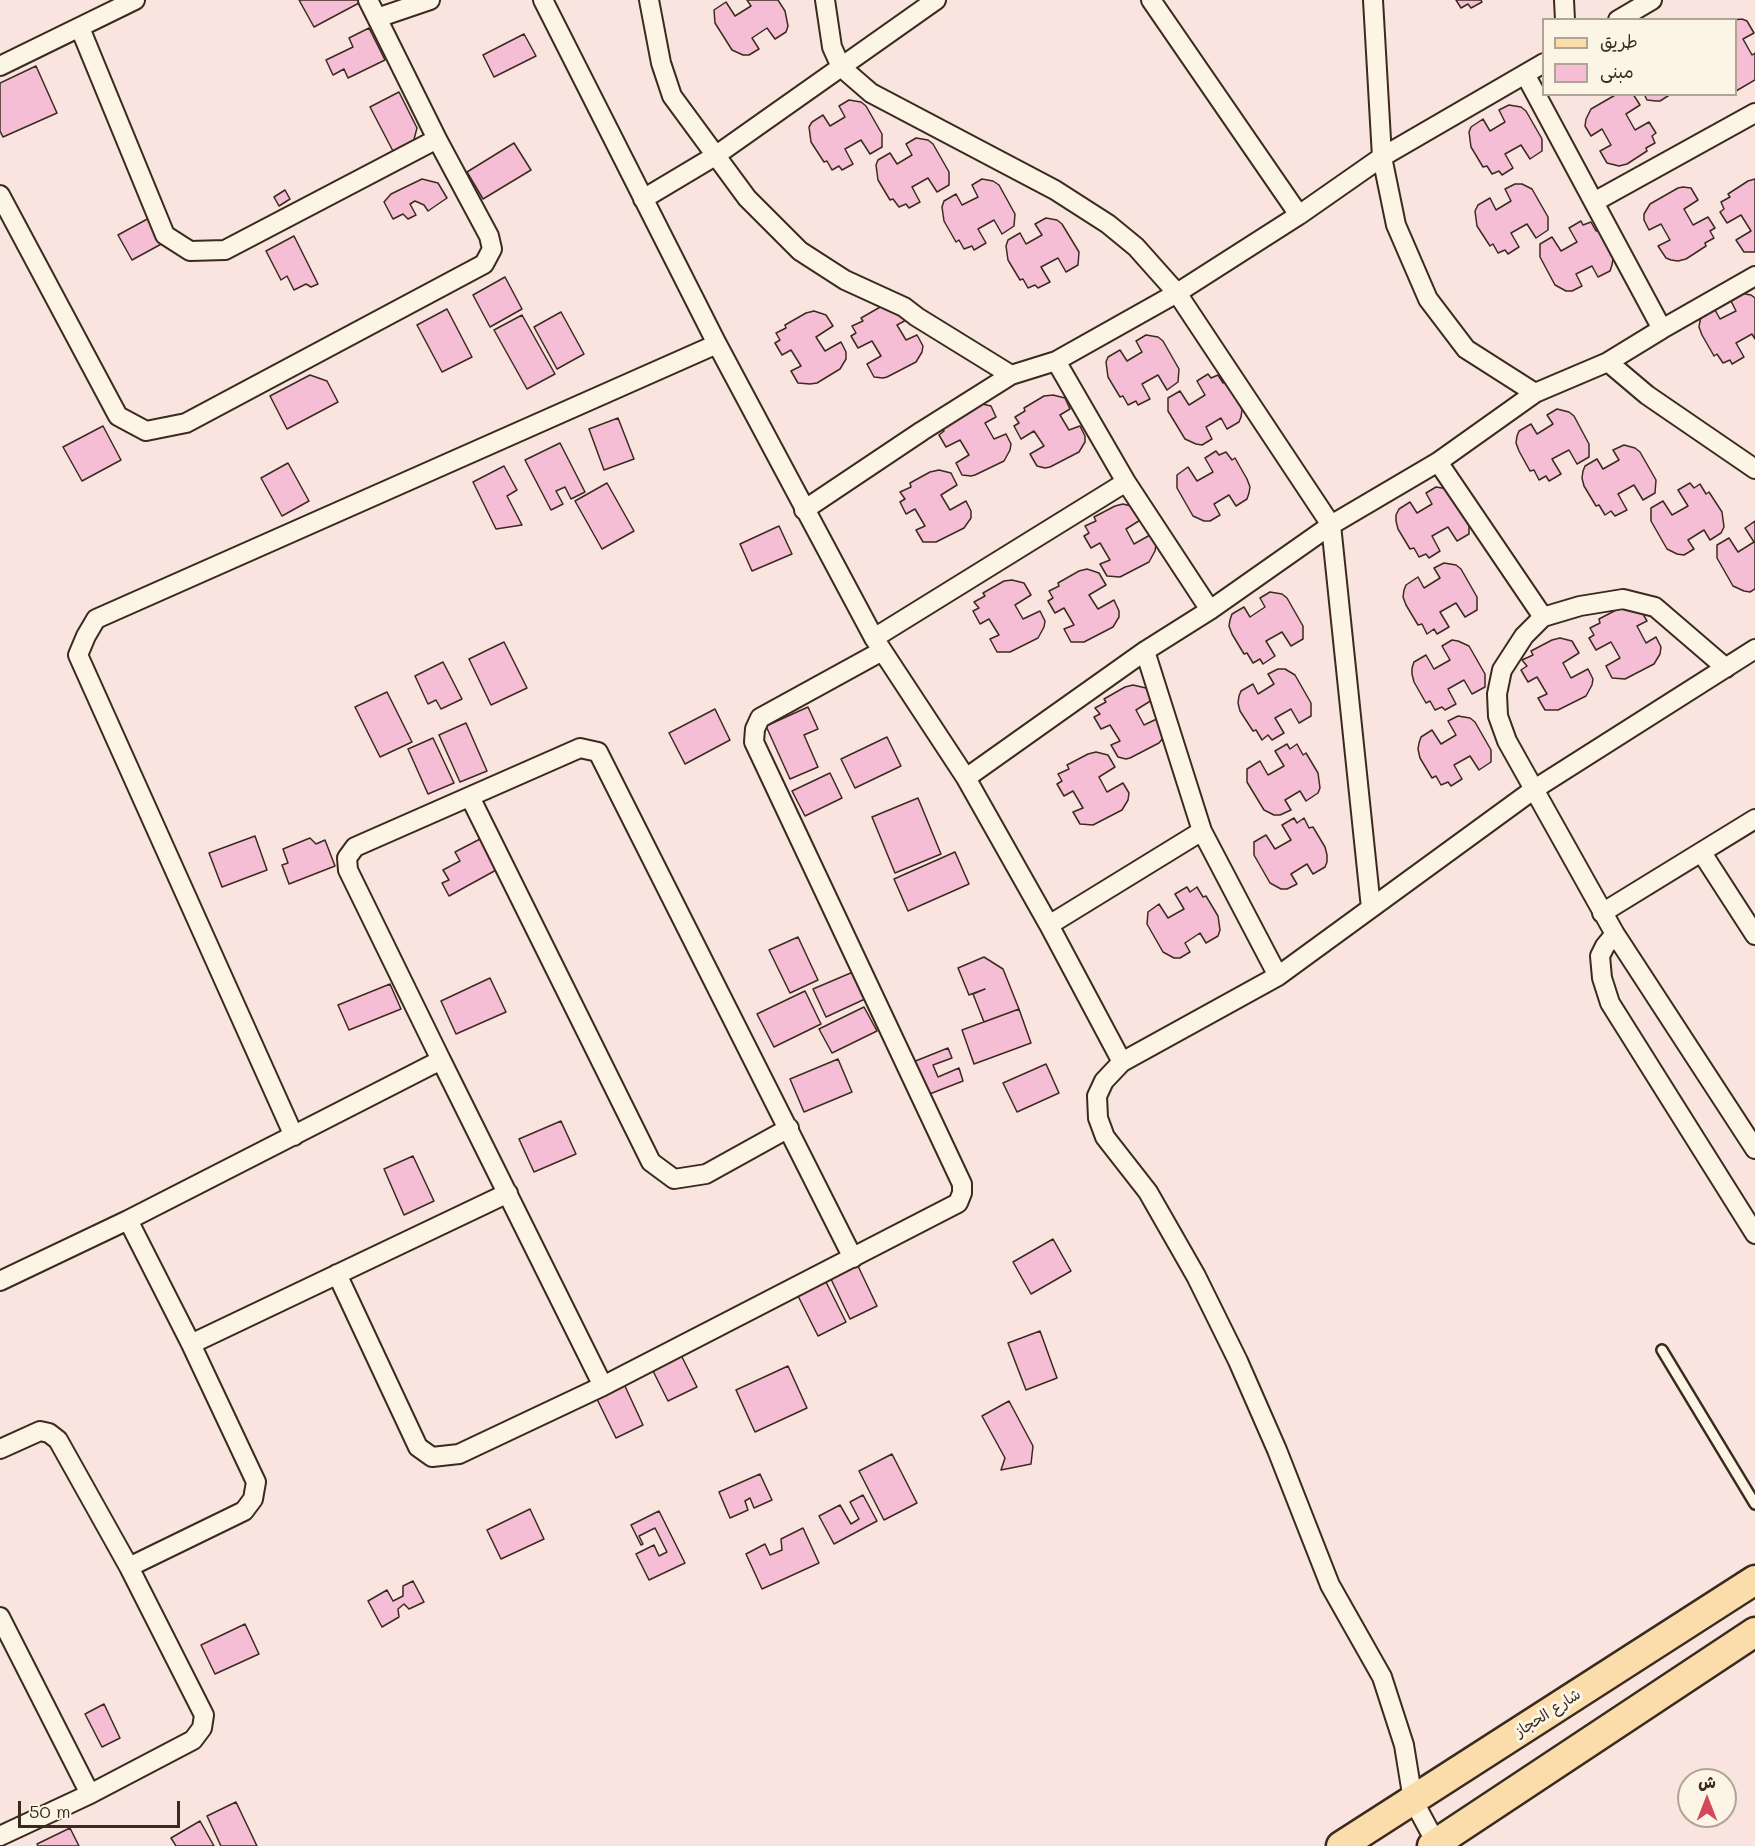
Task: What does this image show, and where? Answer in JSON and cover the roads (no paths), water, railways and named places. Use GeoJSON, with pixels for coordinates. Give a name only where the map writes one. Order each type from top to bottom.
{"type":"FeatureCollection","features":[{"type":"Feature","properties":{"kind":"main road","name":"شارع الحجاز"},"geometry":{"type":"LineString","coordinates":[[1341,1846],[1755,1580]]}},
{"type":"Feature","properties":{"kind":"main road"},"geometry":{"type":"LineString","coordinates":[[1434,1845],[1755,1632]]}},
{"type":"Feature","properties":{"kind":"street"},"geometry":{"type":"LineString","coordinates":[[0,66],[135,0]]}},
{"type":"Feature","properties":{"kind":"street"},"geometry":{"type":"LineString","coordinates":[[0,195],[118,416],[146,431],[186,423],[484,264],[492,249],[489,236],[437,139],[368,0]]}},
{"type":"Feature","properties":{"kind":"street"},"geometry":{"type":"LineString","coordinates":[[377,18],[430,0]]}},
{"type":"Feature","properties":{"kind":"street"},"geometry":{"type":"LineString","coordinates":[[543,0],[643,200],[804,510],[878,645],[966,778],[1122,1062]]}},
{"type":"Feature","properties":{"kind":"street"},"geometry":{"type":"LineString","coordinates":[[649,0],[661,63],[672,96],[747,198],[800,251],[845,280],[904,307],[1011,375]]}},
{"type":"Feature","properties":{"kind":"street"},"geometry":{"type":"LineString","coordinates":[[825,0],[832,47],[841,67],[871,93],[1055,190],[1108,224],[1136,247],[1177,292],[1331,525],[1371,909]]}},
{"type":"Feature","properties":{"kind":"street"},"geometry":{"type":"LineString","coordinates":[[643,200],[715,156],[936,0]]}},
{"type":"Feature","properties":{"kind":"street"},"geometry":{"type":"LineString","coordinates":[[1151,0],[1299,215]]}},
{"type":"Feature","properties":{"kind":"street"},"geometry":{"type":"LineString","coordinates":[[1373,0],[1382,157],[1396,225],[1428,299],[1466,349],[1535,393]]}},
{"type":"Feature","properties":{"kind":"street"},"geometry":{"type":"LineString","coordinates":[[1564,0],[1565,18]]}},
{"type":"Feature","properties":{"kind":"street"},"geometry":{"type":"LineString","coordinates":[[1621,18],[1652,0]]}},
{"type":"Feature","properties":{"kind":"street"},"geometry":{"type":"LineString","coordinates":[[80,28],[165,235],[190,251],[225,250],[437,139]]}},
{"type":"Feature","properties":{"kind":"street"},"geometry":{"type":"LineString","coordinates":[[804,510],[1011,375],[1056,361],[1177,292],[1299,215],[1382,157],[1542,64]]}},
{"type":"Feature","properties":{"kind":"street"},"geometry":{"type":"LineString","coordinates":[[1525,74],[1662,328]]}},
{"type":"Feature","properties":{"kind":"street"},"geometry":{"type":"LineString","coordinates":[[1594,202],[1755,113]]}},
{"type":"Feature","properties":{"kind":"street"},"geometry":{"type":"LineString","coordinates":[[966,778],[1145,651],[1210,610],[1331,525],[1438,462],[1535,393],[1608,362],[1662,328],[1754,277]]}},
{"type":"Feature","properties":{"kind":"street"},"geometry":{"type":"LineString","coordinates":[[294,1136],[78,655],[86,636],[96,619],[717,344]]}},
{"type":"Feature","properties":{"kind":"street"},"geometry":{"type":"LineString","coordinates":[[1056,361],[1126,482],[1210,610]]}},
{"type":"Feature","properties":{"kind":"street"},"geometry":{"type":"LineString","coordinates":[[1608,362],[1647,395],[1755,469]]}},
{"type":"Feature","properties":{"kind":"street"},"geometry":{"type":"LineString","coordinates":[[1438,462],[1543,617]]}},
{"type":"Feature","properties":{"kind":"street"},"geometry":{"type":"LineString","coordinates":[[337,1274],[418,1447],[432,1457],[459,1454],[603,1386],[958,1203],[963,1193],[962,1184],[754,742],[755,729],[760,718],[878,645],[1126,482]]}},
{"type":"Feature","properties":{"kind":"street"},"geometry":{"type":"LineString","coordinates":[[1726,668],[1655,607],[1623,599],[1580,606],[1543,617],[1524,636],[1502,670],[1497,694],[1498,716],[1507,741],[1602,913],[1755,1149]]}},
{"type":"Feature","properties":{"kind":"street"},"geometry":{"type":"LineString","coordinates":[[1434,1845],[1413,1800],[1404,1745],[1382,1677],[1330,1585],[1277,1450],[1238,1361],[1196,1276],[1148,1192],[1105,1137],[1098,1118],[1097,1096],[1104,1080],[1122,1062],[1278,976],[1533,790],[1755,650]]}},
{"type":"Feature","properties":{"kind":"street"},"geometry":{"type":"LineString","coordinates":[[1145,651],[1202,831],[1278,976]]}},
{"type":"Feature","properties":{"kind":"street"},"geometry":{"type":"LineString","coordinates":[[603,1386],[348,870],[347,858],[354,847],[579,748],[598,752],[853,1258]]}},
{"type":"Feature","properties":{"kind":"street"},"geometry":{"type":"LineString","coordinates":[[470,797],[651,1162],[674,1179],[706,1174],[789,1128]]}},
{"type":"Feature","properties":{"kind":"street"},"geometry":{"type":"LineString","coordinates":[[1602,913],[1755,819]]}},
{"type":"Feature","properties":{"kind":"street"},"geometry":{"type":"LineString","coordinates":[[1048,925],[1202,831]]}},
{"type":"Feature","properties":{"kind":"street"},"geometry":{"type":"LineString","coordinates":[[1702,853],[1755,935]]}},
{"type":"Feature","properties":{"kind":"street"},"geometry":{"type":"LineString","coordinates":[[1615,934],[1600,956],[1602,978],[1610,1003],[1755,1234]]}},
{"type":"Feature","properties":{"kind":"street"},"geometry":{"type":"LineString","coordinates":[[0,1281],[128,1220],[441,1060]]}},
{"type":"Feature","properties":{"kind":"street"},"geometry":{"type":"LineString","coordinates":[[191,1344],[508,1193]]}},
{"type":"Feature","properties":{"kind":"street"},"geometry":{"type":"LineString","coordinates":[[128,1220],[191,1344],[256,1482],[253,1499],[244,1511],[129,1567]]}},
{"type":"Feature","properties":{"kind":"street"},"geometry":{"type":"LineString","coordinates":[[0,1449],[40,1431],[49,1433],[58,1440],[129,1567],[204,1714],[202,1728],[193,1740],[90,1794],[0,1836]]}},
{"type":"Feature","properties":{"kind":"street"},"geometry":{"type":"LineString","coordinates":[[0,1617],[90,1794]]}},
{"type":"Feature","properties":{"kind":"lane"},"geometry":{"type":"LineString","coordinates":[[1662,1350],[1755,1504]]}}]}
